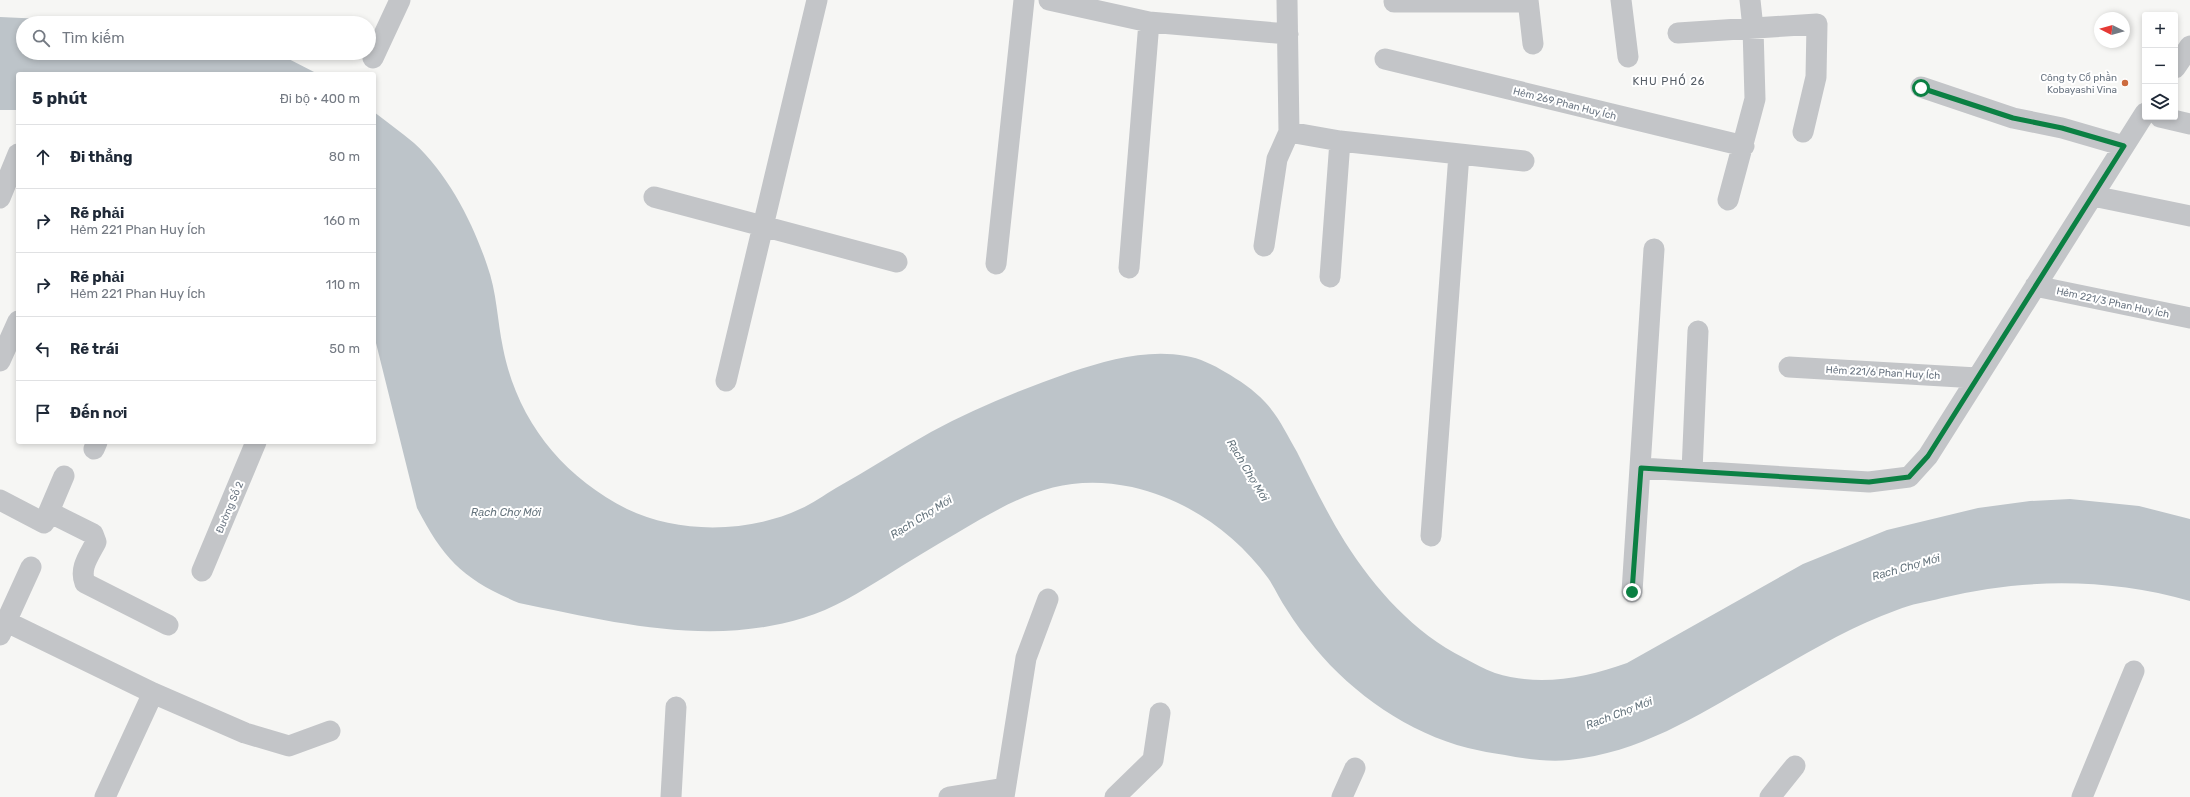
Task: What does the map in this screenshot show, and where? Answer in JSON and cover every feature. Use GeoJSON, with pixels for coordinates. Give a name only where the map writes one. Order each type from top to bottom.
{"type":"FeatureCollection","features":[{"type":"Feature","properties":{"kind":"street"},"geometry":{"type":"LineString","coordinates":[[376,52],[400,0]]}},
{"type":"Feature","properties":{"kind":"street"},"geometry":{"type":"LineString","coordinates":[[726,381],[817,0]]}},
{"type":"Feature","properties":{"kind":"street"},"geometry":{"type":"LineString","coordinates":[[996,264],[1024,0]]}},
{"type":"Feature","properties":{"kind":"street"},"geometry":{"type":"LineString","coordinates":[[1049,0],[1149,22],[1288,34]]}},
{"type":"Feature","properties":{"kind":"street"},"geometry":{"type":"LineString","coordinates":[[1264,246],[1277,159],[1289,132],[1287,0]]}},
{"type":"Feature","properties":{"kind":"street"},"geometry":{"type":"LineString","coordinates":[[1621,0],[1628,57]]}},
{"type":"Feature","properties":{"kind":"street"},"geometry":{"type":"LineString","coordinates":[[1728,200],[1744,146],[1755,99],[1753,28],[1750,0]]}},
{"type":"Feature","properties":{"kind":"street"},"geometry":{"type":"LineString","coordinates":[[1394,2],[1528,1],[1533,44]]}},
{"type":"Feature","properties":{"kind":"street"},"geometry":{"type":"LineString","coordinates":[[1129,268],[1149,22]]}},
{"type":"Feature","properties":{"kind":"street"},"geometry":{"type":"LineString","coordinates":[[1678,33],[1817,24],[1816,77],[1803,132]]}},
{"type":"Feature","properties":{"kind":"street"},"geometry":{"type":"LineString","coordinates":[[2178,64],[2190,46]]}},
{"type":"Feature","properties":{"kind":"street","name":"Hẻm 269 Phan Huy Ích"},"geometry":{"type":"LineString","coordinates":[[1385,59],[1744,146]]}},
{"type":"Feature","properties":{"kind":"street"},"geometry":{"type":"LineString","coordinates":[[1921,88],[2013,118],[2062,128],[2124,146]]}},
{"type":"Feature","properties":{"kind":"street"},"geometry":{"type":"LineString","coordinates":[[1641,468],[1869,482],[1909,477],[1928,456],[2142,118]]}},
{"type":"Feature","properties":{"kind":"street"},"geometry":{"type":"LineString","coordinates":[[2173,120],[2190,124]]}},
{"type":"Feature","properties":{"kind":"street"},"geometry":{"type":"LineString","coordinates":[[1289,132],[1340,141],[1524,161]]}},
{"type":"Feature","properties":{"kind":"street"},"geometry":{"type":"LineString","coordinates":[[1330,277],[1340,141]]}},
{"type":"Feature","properties":{"kind":"street"},"geometry":{"type":"LineString","coordinates":[[1431,536],[1460,154]]}},
{"type":"Feature","properties":{"kind":"street"},"geometry":{"type":"LineString","coordinates":[[0,198],[15,162]]}},
{"type":"Feature","properties":{"kind":"street"},"geometry":{"type":"LineString","coordinates":[[2093,196],[2190,216]]}},
{"type":"Feature","properties":{"kind":"street"},"geometry":{"type":"LineString","coordinates":[[654,197],[897,262]]}},
{"type":"Feature","properties":{"kind":"street"},"geometry":{"type":"LineString","coordinates":[[1632,592],[1654,249]]}},
{"type":"Feature","properties":{"kind":"street","name":"Hẻm 221/3 Phan Huy Ích"},"geometry":{"type":"LineString","coordinates":[[2035,286],[2190,318]]}},
{"type":"Feature","properties":{"kind":"street"},"geometry":{"type":"LineString","coordinates":[[0,361],[16,325]]}},
{"type":"Feature","properties":{"kind":"street"},"geometry":{"type":"LineString","coordinates":[[1692,471],[1698,330]]}},
{"type":"Feature","properties":{"kind":"street","name":"Hẻm 221/6 Phan Huy Ích"},"geometry":{"type":"LineString","coordinates":[[1789,367],[1977,378]]}},
{"type":"Feature","properties":{"kind":"street","name":"Đường Số 2"},"geometry":{"type":"LineString","coordinates":[[202,571],[255,444]]}},
{"type":"Feature","properties":{"kind":"street"},"geometry":{"type":"LineString","coordinates":[[0,500],[44,523],[64,476]]}},
{"type":"Feature","properties":{"kind":"street"},"geometry":{"type":"LineString","coordinates":[[49,512],[93,534],[96,542],[83,568],[82,576],[85,583],[168,625]]}},
{"type":"Feature","properties":{"kind":"street"},"geometry":{"type":"LineString","coordinates":[[31,567],[3,628],[245,733],[290,746],[330,731]]}},
{"type":"Feature","properties":{"kind":"street"},"geometry":{"type":"LineString","coordinates":[[949,797],[1004,792],[1026,658],[1048,599]]}},
{"type":"Feature","properties":{"kind":"street"},"geometry":{"type":"LineString","coordinates":[[2082,797],[2134,671]]}},
{"type":"Feature","properties":{"kind":"street"},"geometry":{"type":"LineString","coordinates":[[105,797],[153,693]]}},
{"type":"Feature","properties":{"kind":"street"},"geometry":{"type":"LineString","coordinates":[[671,797],[676,707]]}},
{"type":"Feature","properties":{"kind":"street"},"geometry":{"type":"LineString","coordinates":[[1115,797],[1153,760],[1160,713]]}},
{"type":"Feature","properties":{"kind":"street"},"geometry":{"type":"LineString","coordinates":[[1770,797],[1795,766]]}},
{"type":"Feature","properties":{"kind":"street"},"geometry":{"type":"LineString","coordinates":[[1342,797],[1355,768]]}},
{"type":"Feature","properties":{"kind":"water"},"geometry":{"type":"Polygon","coordinates":[[[0,17],[16,18],[16,60],[291,60],[314,72],[16,72],[16,110],[0,110],[0,17]]]}},
{"type":"Feature","properties":{"kind":"water","name":"Rạch Chợ Mới"},"geometry":{"type":"Polygon","coordinates":[[[376,114],[414,143],[426,155],[438,169],[467,216],[490,275],[495,296],[503,348],[510,374],[519,399],[531,422],[563,463],[582,480],[604,496],[627,509],[668,523],[691,526],[736,526],[759,523],[780,517],[809,505],[931,432],[1000,399],[1053,378],[1099,363],[1142,355],[1171,354],[1191,357],[1211,364],[1241,382],[1261,398],[1282,426],[1345,542],[1383,593],[1412,623],[1429,636],[1446,648],[1495,673],[1528,679],[1562,679],[1595,673],[1627,663],[1803,564],[1887,530],[1978,508],[2030,501],[2070,499],[2139,506],[2190,519],[2190,601],[2159,593],[2128,588],[2066,583],[2035,584],[1973,591],[1913,605],[1860,625],[1712,708],[1667,731],[1619,750],[1595,756],[1553,761],[1521,758],[1468,748],[1425,733],[1384,710],[1347,681],[1315,648],[1284,606],[1268,578],[1241,547],[1209,520],[1191,510],[1172,500],[1132,487],[1107,483],[1083,483],[1040,491],[1020,499],[979,520],[836,605],[803,618],[768,626],[732,631],[697,631],[625,624],[519,603],[484,586],[470,577],[458,566],[437,542],[417,508],[376,343],[376,114]]]}},
{"type":"Feature","properties":{"kind":"place","name":"Công ty Cổ phần Kobayashi Vina"},"geometry":{"type":"Point","coordinates":[2125,83]}},
{"type":"Feature","properties":{"kind":"district","name":"KHU PHỐ 26"},"geometry":{"type":"Point","coordinates":[1669,81]}},
{"type":"Feature","properties":{"kind":"route"},"geometry":{"type":"LineString","coordinates":[[1632,592],[1641,468],[1869,482],[1909,477],[1928,456],[2124,146],[2062,128],[2013,118],[1921,88]]}}]}
